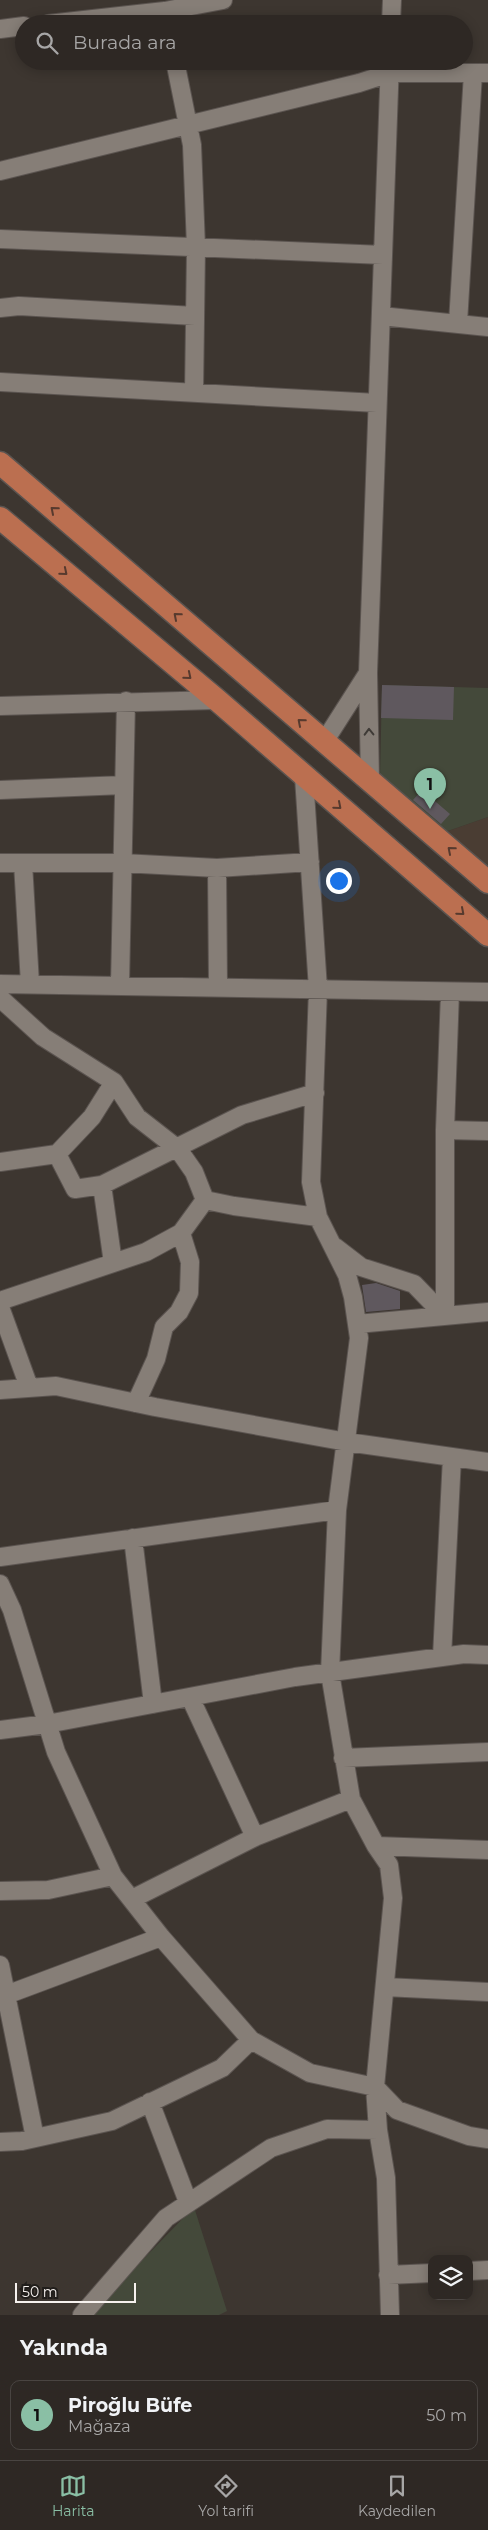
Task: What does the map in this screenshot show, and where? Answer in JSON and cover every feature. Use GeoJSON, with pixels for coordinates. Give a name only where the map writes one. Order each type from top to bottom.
{"type":"FeatureCollection","features":[{"type":"Feature","properties":{"kind":"main road"},"geometry":{"type":"LineString","coordinates":[[0,463],[488,882]]}},
{"type":"Feature","properties":{"kind":"main road"},"geometry":{"type":"LineString","coordinates":[[0,518],[217,700],[488,935]]}},
{"type":"Feature","properties":{"kind":"street"},"geometry":{"type":"LineString","coordinates":[[118,15],[223,0]]}},
{"type":"Feature","properties":{"kind":"street"},"geometry":{"type":"LineString","coordinates":[[391,15],[392,0]]}},
{"type":"Feature","properties":{"kind":"street"},"geometry":{"type":"LineString","coordinates":[[0,29],[15,27]]}},
{"type":"Feature","properties":{"kind":"street"},"geometry":{"type":"LineString","coordinates":[[177,70],[192,145],[196,247],[194,393]]}},
{"type":"Feature","properties":{"kind":"street"},"geometry":{"type":"LineString","coordinates":[[0,171],[359,83],[384,70]]}},
{"type":"Feature","properties":{"kind":"street"},"geometry":{"type":"LineString","coordinates":[[370,781],[368,673],[390,70]]}},
{"type":"Feature","properties":{"kind":"street"},"geometry":{"type":"LineString","coordinates":[[444,70],[480,72],[458,324]]}},
{"type":"Feature","properties":{"kind":"street"},"geometry":{"type":"LineString","coordinates":[[0,239],[383,255]]}},
{"type":"Feature","properties":{"kind":"street"},"geometry":{"type":"LineString","coordinates":[[0,308],[18,306],[195,316]]}},
{"type":"Feature","properties":{"kind":"street"},"geometry":{"type":"LineString","coordinates":[[381,316],[488,326]]}},
{"type":"Feature","properties":{"kind":"street"},"geometry":{"type":"LineString","coordinates":[[0,382],[377,403]]}},
{"type":"Feature","properties":{"kind":"street"},"geometry":{"type":"LineString","coordinates":[[324,742],[368,673]]}},
{"type":"Feature","properties":{"kind":"street"},"geometry":{"type":"LineString","coordinates":[[0,706],[126,701],[217,700]]}},
{"type":"Feature","properties":{"kind":"street"},"geometry":{"type":"LineString","coordinates":[[120,985],[126,701]]}},
{"type":"Feature","properties":{"kind":"street"},"geometry":{"type":"LineString","coordinates":[[304,777],[318,989],[311,1182],[318,1216],[347,1275],[359,1338],[337,1510],[330,1673],[351,1799],[376,1846],[389,1865],[393,1898],[375,2087],[378,2130],[386,2178],[390,2315]]}},
{"type":"Feature","properties":{"kind":"street"},"geometry":{"type":"LineString","coordinates":[[0,790],[124,785]]}},
{"type":"Feature","properties":{"kind":"street"},"geometry":{"type":"LineString","coordinates":[[0,863],[122,863],[217,868],[310,862]]}},
{"type":"Feature","properties":{"kind":"street"},"geometry":{"type":"LineString","coordinates":[[23,863],[30,984]]}},
{"type":"Feature","properties":{"kind":"street"},"geometry":{"type":"LineString","coordinates":[[217,868],[218,987]]}},
{"type":"Feature","properties":{"kind":"street"},"geometry":{"type":"LineString","coordinates":[[450,992],[488,980]]}},
{"type":"Feature","properties":{"kind":"street"},"geometry":{"type":"LineString","coordinates":[[0,984],[488,992]]}},
{"type":"Feature","properties":{"kind":"street"},"geometry":{"type":"LineString","coordinates":[[445,1316],[445,1130],[450,992]]}},
{"type":"Feature","properties":{"kind":"street"},"geometry":{"type":"LineString","coordinates":[[0,998],[43,1037],[114,1082],[137,1117],[178,1149],[194,1172],[204,1200]]}},
{"type":"Feature","properties":{"kind":"street"},"geometry":{"type":"LineString","coordinates":[[0,1162],[57,1154],[92,1117],[114,1082]]}},
{"type":"Feature","properties":{"kind":"street"},"geometry":{"type":"LineString","coordinates":[[57,1154],[75,1189],[102,1185],[178,1149],[242,1115],[315,1093]]}},
{"type":"Feature","properties":{"kind":"street"},"geometry":{"type":"LineString","coordinates":[[445,1130],[488,1131]]}},
{"type":"Feature","properties":{"kind":"street"},"geometry":{"type":"LineString","coordinates":[[102,1185],[113,1263]]}},
{"type":"Feature","properties":{"kind":"street"},"geometry":{"type":"LineString","coordinates":[[204,1200],[318,1216]]}},
{"type":"Feature","properties":{"kind":"street"},"geometry":{"type":"LineString","coordinates":[[0,1301],[146,1252],[181,1233],[204,1200]]}},
{"type":"Feature","properties":{"kind":"street"},"geometry":{"type":"LineString","coordinates":[[136,1403],[156,1359],[164,1327],[179,1312],[189,1293],[190,1262],[181,1233]]}},
{"type":"Feature","properties":{"kind":"street"},"geometry":{"type":"LineString","coordinates":[[332,1245],[362,1266],[414,1284],[445,1316]]}},
{"type":"Feature","properties":{"kind":"street"},"geometry":{"type":"LineString","coordinates":[[0,1307],[29,1387]]}},
{"type":"Feature","properties":{"kind":"street"},"geometry":{"type":"LineString","coordinates":[[357,1324],[488,1312]]}},
{"type":"Feature","properties":{"kind":"street"},"geometry":{"type":"LineString","coordinates":[[0,1390],[56,1386],[136,1403],[347,1442],[488,1462]]}},
{"type":"Feature","properties":{"kind":"street"},"geometry":{"type":"LineString","coordinates":[[442,1657],[452,1456]]}},
{"type":"Feature","properties":{"kind":"street"},"geometry":{"type":"LineString","coordinates":[[0,1557],[337,1510]]}},
{"type":"Feature","properties":{"kind":"street"},"geometry":{"type":"LineString","coordinates":[[133,1538],[153,1704]]}},
{"type":"Feature","properties":{"kind":"street"},"geometry":{"type":"LineString","coordinates":[[0,1586],[12,1610],[56,1752],[113,1876],[162,1937],[251,2040],[310,2073],[375,2087],[397,2110],[468,2136],[488,2139]]}},
{"type":"Feature","properties":{"kind":"street"},"geometry":{"type":"LineString","coordinates":[[0,1730],[47,1724],[330,1673],[464,1654],[488,1655]]}},
{"type":"Feature","properties":{"kind":"street"},"geometry":{"type":"LineString","coordinates":[[190,1697],[255,1837]]}},
{"type":"Feature","properties":{"kind":"street"},"geometry":{"type":"LineString","coordinates":[[343,1758],[488,1752]]}},
{"type":"Feature","properties":{"kind":"street"},"geometry":{"type":"LineString","coordinates":[[132,1899],[255,1837],[351,1799]]}},
{"type":"Feature","properties":{"kind":"street"},"geometry":{"type":"LineString","coordinates":[[376,1846],[488,1850]]}},
{"type":"Feature","properties":{"kind":"street"},"geometry":{"type":"LineString","coordinates":[[0,1891],[48,1890],[113,1876]]}},
{"type":"Feature","properties":{"kind":"street"},"geometry":{"type":"LineString","coordinates":[[3,1995],[162,1937]]}},
{"type":"Feature","properties":{"kind":"street"},"geometry":{"type":"LineString","coordinates":[[0,1965],[3,1995],[35,2138]]}},
{"type":"Feature","properties":{"kind":"street"},"geometry":{"type":"LineString","coordinates":[[385,1987],[488,1992]]}},
{"type":"Feature","properties":{"kind":"street"},"geometry":{"type":"LineString","coordinates":[[0,2142],[35,2138],[112,2121],[222,2068],[251,2040]]}},
{"type":"Feature","properties":{"kind":"street"},"geometry":{"type":"LineString","coordinates":[[150,2102],[188,2202]]}},
{"type":"Feature","properties":{"kind":"street"},"geometry":{"type":"LineString","coordinates":[[82,2315],[166,2218],[271,2148],[327,2129],[378,2130]]}},
{"type":"Feature","properties":{"kind":"street"},"geometry":{"type":"LineString","coordinates":[[473,2271],[488,2270]]}},
{"type":"Feature","properties":{"kind":"street"},"geometry":{"type":"LineString","coordinates":[[388,2275],[428,2273]]}},
{"type":"Feature","properties":{"kind":"shaded area"},"geometry":{"type":"Polygon","coordinates":[[[488,817],[488,873],[442,833],[488,817]]]}},
{"type":"Feature","properties":{"kind":"green space"},"geometry":{"type":"Polygon","coordinates":[[[382,685],[488,688],[488,817],[442,833],[380,777],[382,685]]]}},
{"type":"Feature","properties":{"kind":"green space"},"geometry":{"type":"Polygon","coordinates":[[[194,2207],[227,2311],[219,2315],[89,2315],[194,2207]]]}},
{"type":"Feature","properties":{"kind":"building"},"geometry":{"type":"Polygon","coordinates":[[[382,685],[454,687],[453,720],[381,718],[382,685]]]}},
{"type":"Feature","properties":{"kind":"building"},"geometry":{"type":"Polygon","coordinates":[[[422,790],[450,814],[441,824],[413,800],[422,790]]]}},
{"type":"Feature","properties":{"kind":"building"},"geometry":{"type":"Polygon","coordinates":[[[376,1283],[400,1291],[400,1309],[366,1312],[362,1285],[376,1283]]]}},
{"type":"Feature","properties":{"kind":"place","name":"Piroğlu Büfe"},"geometry":{"type":"Point","coordinates":[430,809]}}]}
